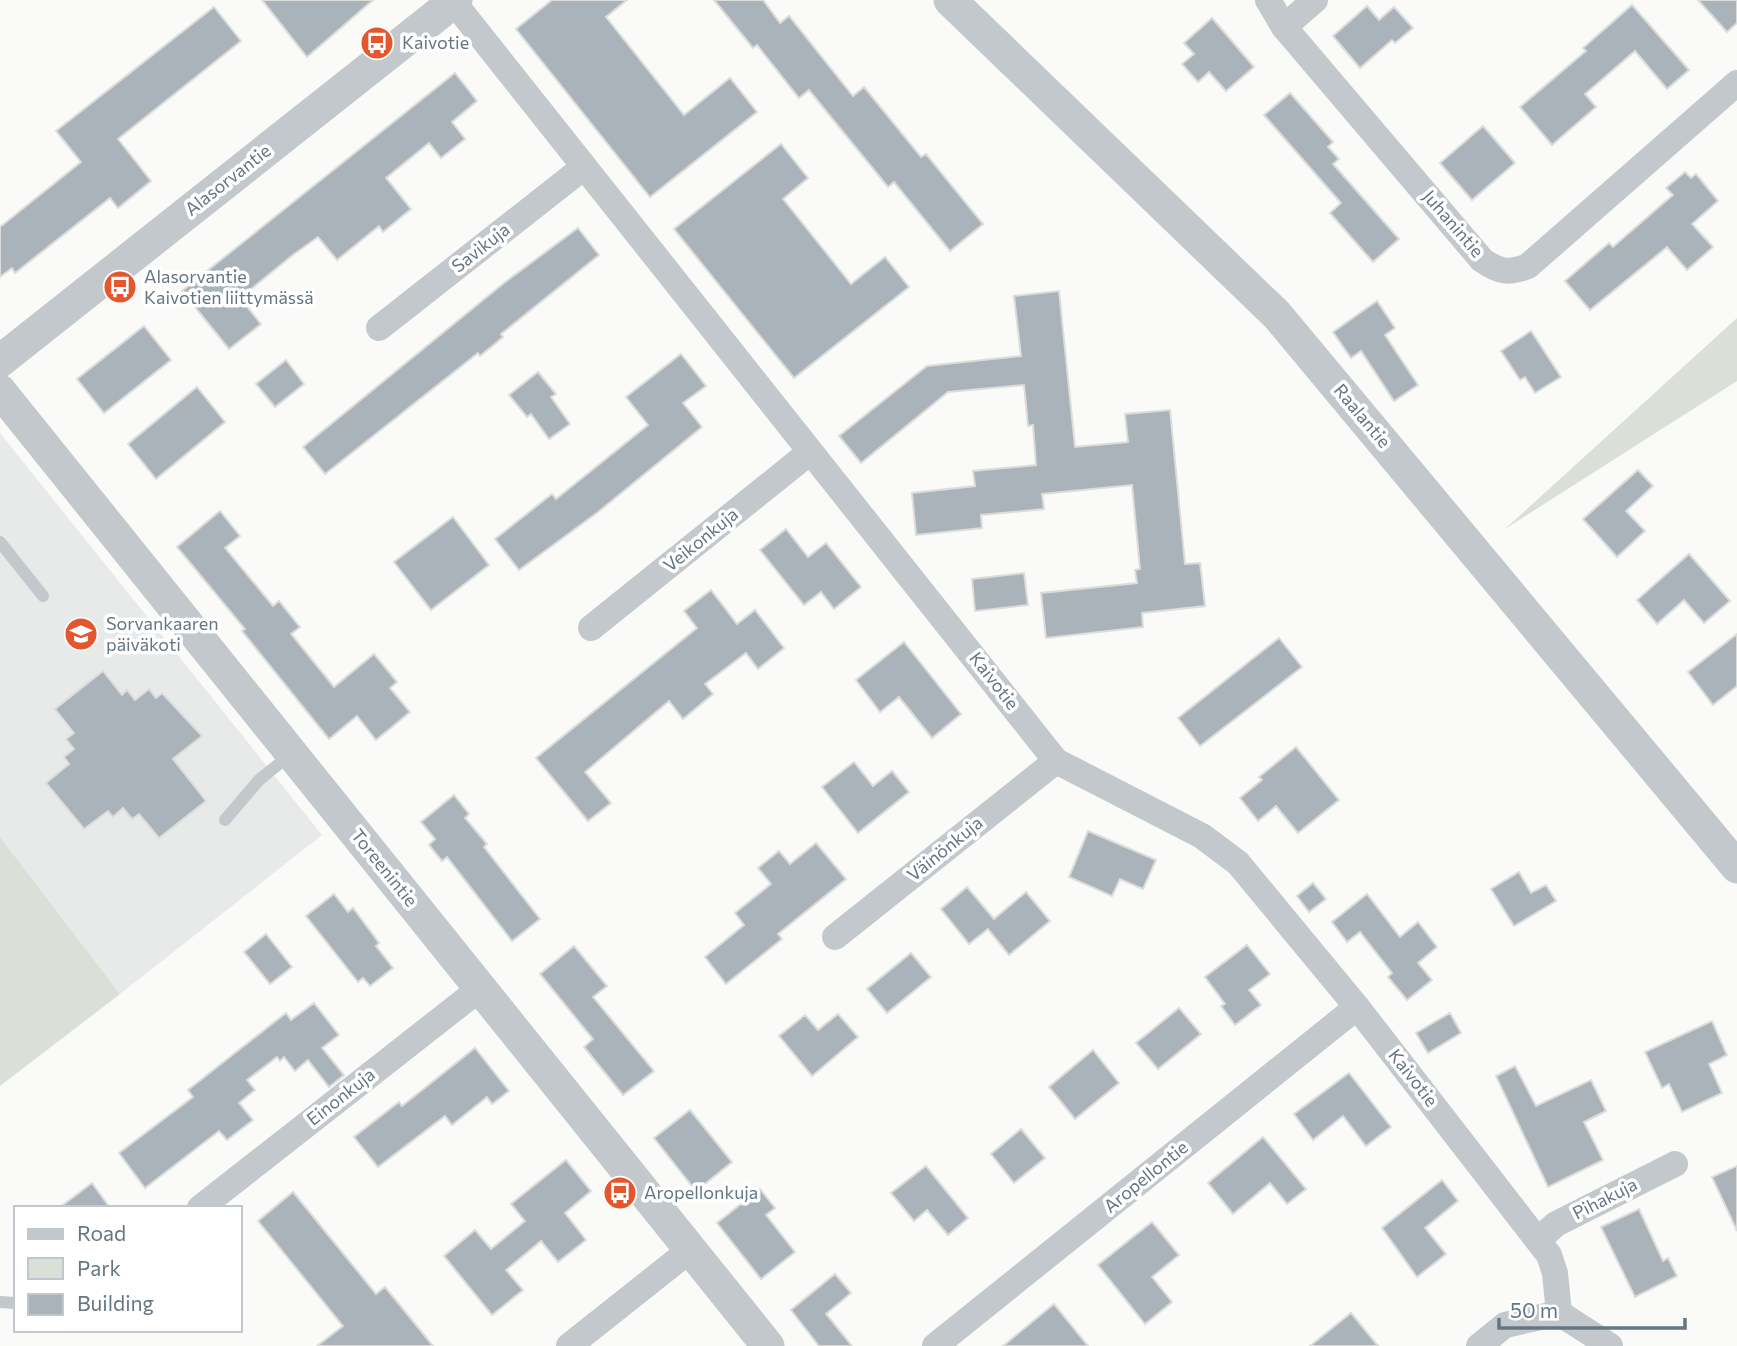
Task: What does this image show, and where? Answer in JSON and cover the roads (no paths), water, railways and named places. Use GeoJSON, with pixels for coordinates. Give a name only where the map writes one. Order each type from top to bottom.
{"type":"FeatureCollection","features":[{"type":"Feature","properties":{"kind":"street","name":"Raalantie"},"geometry":{"type":"LineString","coordinates":[[950,0],[1277,315],[1737,867]]}},
{"type":"Feature","properties":{"kind":"street","name":"Juhanintie"},"geometry":{"type":"LineString","coordinates":[[1268,0],[1284,27],[1482,260],[1497,270],[1512,272],[1528,266],[1737,83]]}},
{"type":"Feature","properties":{"kind":"street"},"geometry":{"type":"LineString","coordinates":[[1284,27],[1315,0]]}},
{"type":"Feature","properties":{"kind":"street","name":"Kaivotie"},"geometry":{"type":"LineString","coordinates":[[454,1],[1056,761],[1202,836],[1238,863],[1357,1007],[1549,1255],[1555,1273],[1559,1313]]}},
{"type":"Feature","properties":{"kind":"street","name":"Alasorvantie"},"geometry":{"type":"LineString","coordinates":[[0,361],[454,1]]}},
{"type":"Feature","properties":{"kind":"street","name":"Savikuja"},"geometry":{"type":"LineString","coordinates":[[379,328],[584,167]]}},
{"type":"Feature","properties":{"kind":"street","name":"Toreenintie"},"geometry":{"type":"LineString","coordinates":[[0,391],[482,987],[768,1346]]}},
{"type":"Feature","properties":{"kind":"street","name":"Veikonkuja"},"geometry":{"type":"LineString","coordinates":[[591,628],[810,452]]}},
{"type":"Feature","properties":{"kind":"street","name":"Väinönkuja"},"geometry":{"type":"LineString","coordinates":[[835,937],[1056,761]]}},
{"type":"Feature","properties":{"kind":"street","name":"Einonkuja"},"geometry":{"type":"LineString","coordinates":[[203,1206],[482,987]]}},
{"type":"Feature","properties":{"kind":"street","name":"Aropellontie"},"geometry":{"type":"LineString","coordinates":[[935,1346],[1357,1007]]}},
{"type":"Feature","properties":{"kind":"street","name":"Pihakuja"},"geometry":{"type":"LineString","coordinates":[[1538,1240],[1556,1224],[1675,1164]]}},
{"type":"Feature","properties":{"kind":"street"},"geometry":{"type":"LineString","coordinates":[[569,1346],[690,1250]]}},
{"type":"Feature","properties":{"kind":"street"},"geometry":{"type":"LineString","coordinates":[[1479,1346],[1505,1325],[1559,1313],[1610,1346]]}},
{"type":"Feature","properties":{"kind":"lane"},"geometry":{"type":"LineString","coordinates":[[0,542],[43,597]]}},
{"type":"Feature","properties":{"kind":"lane"},"geometry":{"type":"LineString","coordinates":[[225,820],[259,779],[292,754]]}},
{"type":"Feature","properties":{"kind":"place","name":"Kaivotie"},"geometry":{"type":"Point","coordinates":[377,43]}},
{"type":"Feature","properties":{"kind":"place","name":"Alasorvantie Kaivotien liittymässä"},"geometry":{"type":"Point","coordinates":[120,287]}},
{"type":"Feature","properties":{"kind":"place","name":"Sorvankaaren päiväkoti"},"geometry":{"type":"Point","coordinates":[81,634]}},
{"type":"Feature","properties":{"kind":"place","name":"Aropellonkuja"},"geometry":{"type":"Point","coordinates":[620,1193]}}]}
